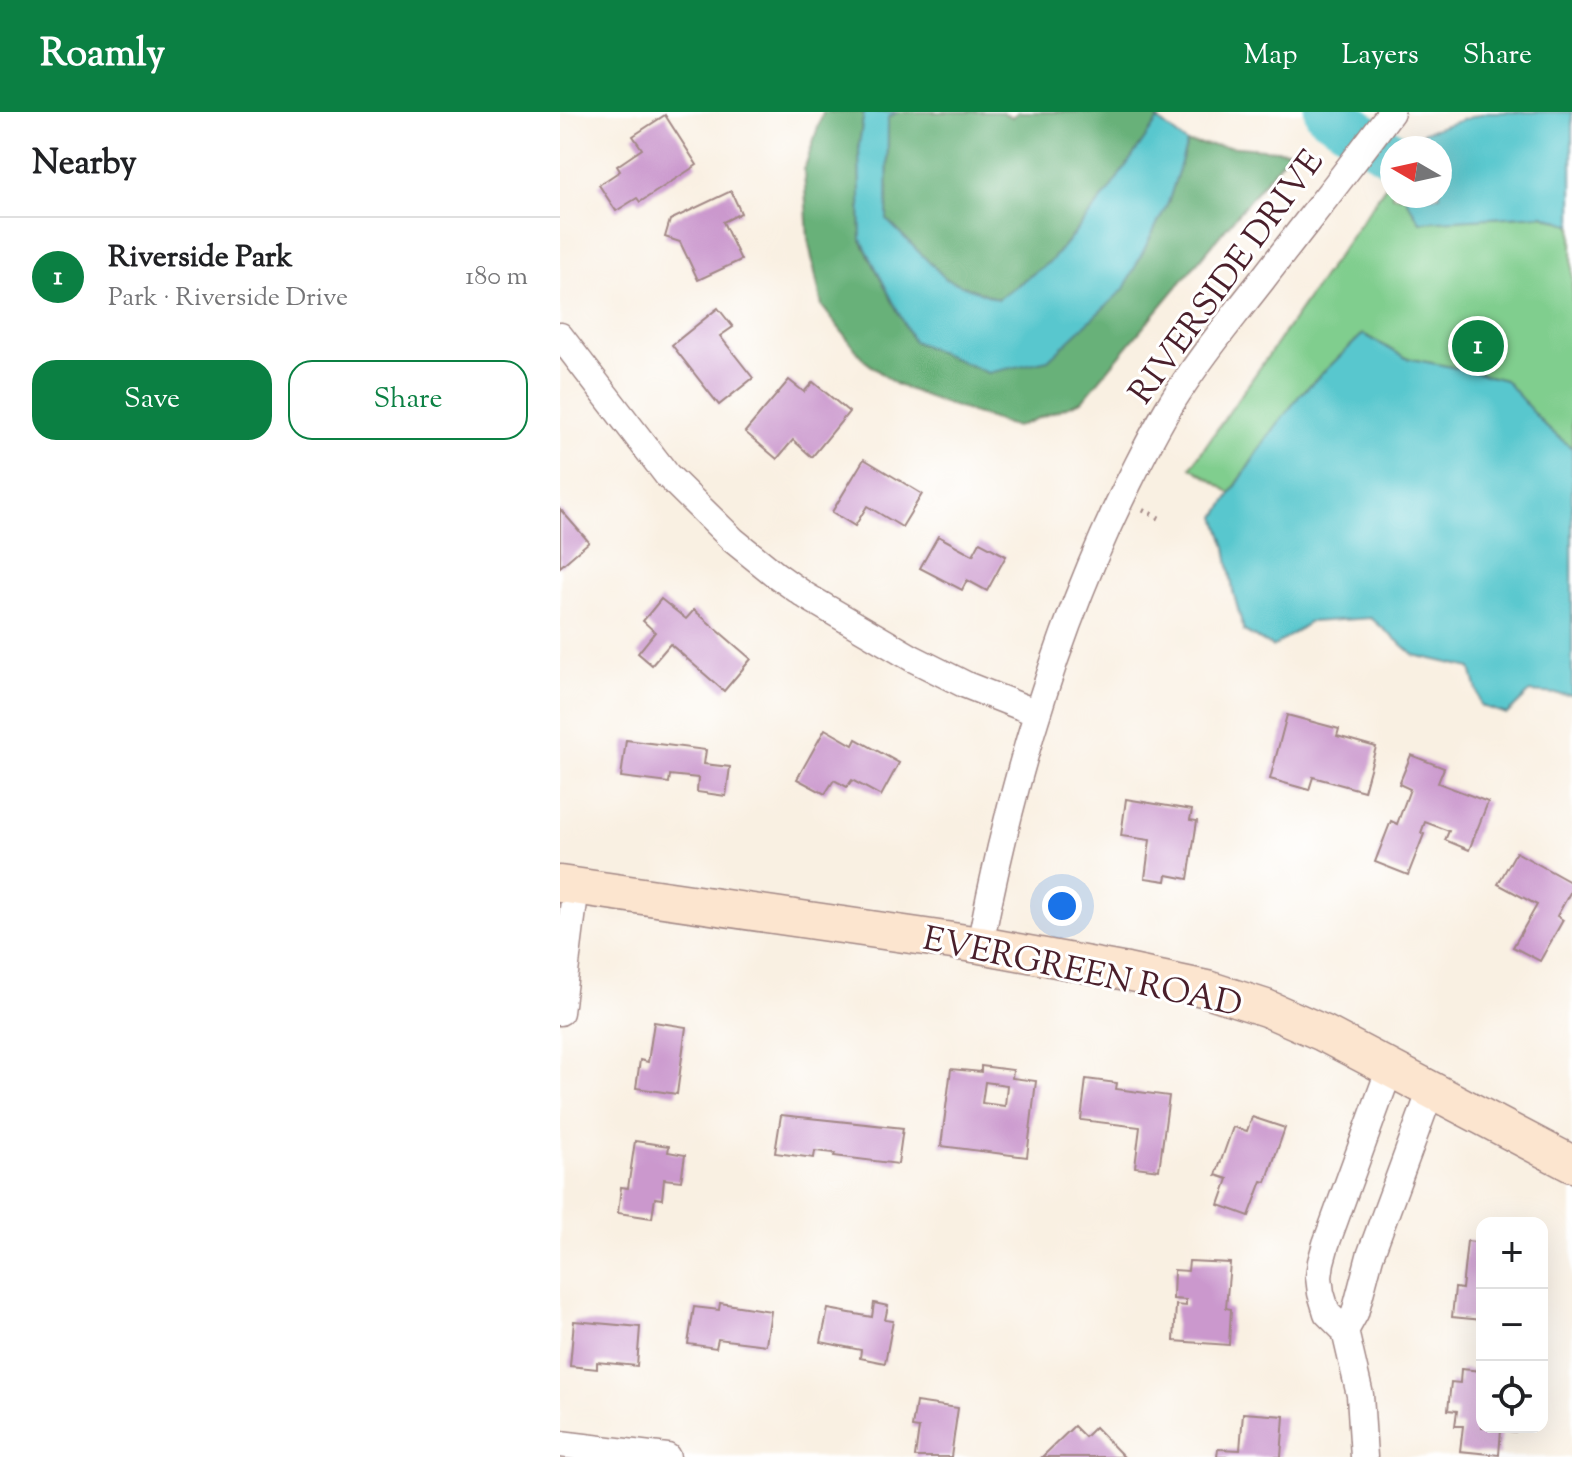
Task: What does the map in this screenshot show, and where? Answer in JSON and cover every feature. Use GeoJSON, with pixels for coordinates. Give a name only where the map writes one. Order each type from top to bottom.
{"type":"FeatureCollection","features":[{"type":"Feature","properties":{"kind":"street","name":"RIVERSIDE DRIVE"},"geometry":{"type":"LineString","coordinates":[[980,945],[989,898],[1037,713],[1064,634],[1106,530],[1157,426],[1200,359],[1391,112]]}},
{"type":"Feature","properties":{"kind":"street"},"geometry":{"type":"LineString","coordinates":[[560,336],[667,475],[733,540],[775,574],[806,596],[912,658],[966,685],[1037,713]]}},
{"type":"Feature","properties":{"kind":"street"},"geometry":{"type":"LineString","coordinates":[[560,1012],[568,885]]}},
{"type":"Feature","properties":{"kind":"street","name":"EVERGREEN ROAD"},"geometry":{"type":"LineString","coordinates":[[568,885],[980,945],[1163,979],[1231,996],[1295,1020],[1572,1164]]}},
{"type":"Feature","properties":{"kind":"street"},"geometry":{"type":"LineString","coordinates":[[1364,1457],[1360,1395],[1345,1331],[1327,1313],[1319,1277],[1321,1262],[1390,1068]]}},
{"type":"Feature","properties":{"kind":"street"},"geometry":{"type":"LineString","coordinates":[[1345,1331],[1355,1313],[1370,1256],[1431,1090]]}},
{"type":"Feature","properties":{"kind":"street"},"geometry":{"type":"LineString","coordinates":[[560,1444],[667,1457]]}},
{"type":"Feature","properties":{"kind":"green space"},"geometry":{"type":"Polygon","coordinates":[[[823,112],[864,112],[859,145],[861,240],[913,341],[988,373],[1168,203],[1187,143],[1290,151],[1082,401],[1016,427],[895,384],[864,360],[822,306],[808,239],[804,170],[823,112]]]}},
{"type":"Feature","properties":{"kind":"green space"},"geometry":{"type":"Polygon","coordinates":[[[898,112],[1002,112],[1012,117],[1018,112],[1161,112],[1105,196],[1052,260],[998,299],[946,279],[887,220],[888,117],[898,112]]]}},
{"type":"Feature","properties":{"kind":"green space"},"geometry":{"type":"Polygon","coordinates":[[[1380,194],[1380,208],[1412,208],[1420,221],[1543,215],[1572,225],[1572,448],[1546,427],[1504,380],[1406,358],[1363,334],[1300,395],[1231,493],[1191,467],[1380,194]]]}},
{"type":"Feature","properties":{"kind":"water"},"geometry":{"type":"Polygon","coordinates":[[[864,112],[898,112],[888,117],[887,220],[946,279],[998,299],[1052,260],[1105,196],[1158,120],[1187,143],[1168,203],[1124,289],[1048,360],[988,373],[913,341],[861,239],[859,145],[864,112]]]}},
{"type":"Feature","properties":{"kind":"water"},"geometry":{"type":"Polygon","coordinates":[[[1487,112],[1572,112],[1572,225],[1543,215],[1420,222],[1411,208],[1452,208],[1452,136],[1421,136],[1424,132],[1487,112]]]}},
{"type":"Feature","properties":{"kind":"water"},"geometry":{"type":"Polygon","coordinates":[[[1363,334],[1406,358],[1505,380],[1546,427],[1572,448],[1572,695],[1530,692],[1507,714],[1481,706],[1471,668],[1414,655],[1371,618],[1310,622],[1273,647],[1244,631],[1226,547],[1216,517],[1265,441],[1300,395],[1363,334]]]}},
{"type":"Feature","properties":{"kind":"building"},"geometry":{"type":"Polygon","coordinates":[[[665,115],[697,165],[640,202],[637,198],[616,211],[599,185],[620,171],[617,166],[642,149],[633,136],[665,115]]]}},
{"type":"Feature","properties":{"kind":"building"},"geometry":{"type":"Polygon","coordinates":[[[731,191],[741,213],[723,222],[741,260],[698,280],[680,242],[665,237],[670,220],[731,191]]]}},
{"type":"Feature","properties":{"kind":"building"},"geometry":{"type":"Polygon","coordinates":[[[718,308],[733,327],[720,336],[753,378],[719,405],[672,345],[718,308]]]}},
{"type":"Feature","properties":{"kind":"building"},"geometry":{"type":"Polygon","coordinates":[[[789,380],[804,392],[813,382],[849,412],[812,457],[793,440],[777,459],[745,432],[789,380]]]}},
{"type":"Feature","properties":{"kind":"building"},"geometry":{"type":"Polygon","coordinates":[[[864,459],[922,494],[902,527],[867,506],[855,526],[832,512],[864,459]]]}},
{"type":"Feature","properties":{"kind":"building"},"geometry":{"type":"Polygon","coordinates":[[[560,509],[589,542],[560,567],[560,509]]]}},
{"type":"Feature","properties":{"kind":"building"},"geometry":{"type":"Polygon","coordinates":[[[938,536],[973,555],[980,542],[1006,556],[987,591],[967,580],[962,590],[920,568],[938,536]]]}},
{"type":"Feature","properties":{"kind":"building"},"geometry":{"type":"Polygon","coordinates":[[[661,599],[686,619],[694,610],[751,659],[724,691],[670,644],[652,665],[638,653],[655,632],[643,621],[661,599]]]}},
{"type":"Feature","properties":{"kind":"building"},"geometry":{"type":"Polygon","coordinates":[[[1287,715],[1339,729],[1337,736],[1376,747],[1364,791],[1313,777],[1309,790],[1270,779],[1287,715]]]}},
{"type":"Feature","properties":{"kind":"building"},"geometry":{"type":"Polygon","coordinates":[[[825,729],[853,745],[856,739],[899,763],[881,796],[852,780],[847,787],[834,780],[825,794],[797,779],[825,729]]]}},
{"type":"Feature","properties":{"kind":"building"},"geometry":{"type":"Polygon","coordinates":[[[626,740],[706,750],[704,764],[730,767],[726,796],[697,792],[698,778],[670,775],[669,783],[621,777],[626,740]]]}},
{"type":"Feature","properties":{"kind":"building"},"geometry":{"type":"Polygon","coordinates":[[[1411,755],[1444,768],[1438,783],[1488,802],[1469,850],[1445,840],[1449,831],[1425,822],[1421,833],[1424,834],[1408,875],[1375,862],[1391,821],[1397,824],[1410,789],[1399,784],[1411,755]]]}},
{"type":"Feature","properties":{"kind":"building"},"geometry":{"type":"Polygon","coordinates":[[[1126,799],[1192,810],[1190,820],[1197,821],[1188,879],[1167,875],[1166,881],[1145,878],[1150,840],[1121,836],[1126,799]]]}},
{"type":"Feature","properties":{"kind":"building"},"geometry":{"type":"Polygon","coordinates":[[[1516,852],[1572,883],[1572,889],[1557,916],[1563,920],[1540,961],[1513,947],[1537,905],[1498,884],[1516,852]]]}},
{"type":"Feature","properties":{"kind":"building"},"geometry":{"type":"Polygon","coordinates":[[[654,1022],[686,1027],[677,1094],[636,1088],[640,1060],[648,1062],[654,1022]]]}},
{"type":"Feature","properties":{"kind":"building"},"geometry":{"type":"Polygon","coordinates":[[[981,1066],[1013,1070],[1012,1078],[1036,1081],[1027,1157],[941,1146],[951,1069],[981,1072],[981,1066]],[[985,1082],[982,1103],[1005,1106],[1007,1085],[985,1082]]]}},
{"type":"Feature","properties":{"kind":"building"},"geometry":{"type":"Polygon","coordinates":[[[1086,1079],[1117,1083],[1116,1089],[1169,1096],[1159,1170],[1135,1167],[1140,1127],[1081,1120],[1086,1079]]]}},
{"type":"Feature","properties":{"kind":"building"},"geometry":{"type":"Polygon","coordinates":[[[781,1115],[903,1128],[898,1164],[815,1151],[814,1158],[775,1153],[781,1115]]]}},
{"type":"Feature","properties":{"kind":"building"},"geometry":{"type":"Polygon","coordinates":[[[1252,1117],[1285,1128],[1266,1182],[1262,1181],[1249,1216],[1219,1205],[1228,1179],[1216,1175],[1233,1127],[1247,1131],[1252,1117]]]}},
{"type":"Feature","properties":{"kind":"building"},"geometry":{"type":"Polygon","coordinates":[[[635,1141],[669,1146],[668,1152],[685,1155],[681,1181],[664,1179],[662,1199],[655,1198],[652,1218],[618,1213],[621,1187],[628,1188],[635,1141]]]}},
{"type":"Feature","properties":{"kind":"building"},"geometry":{"type":"Polygon","coordinates":[[[1467,1241],[1476,1242],[1476,1319],[1452,1317],[1455,1288],[1462,1289],[1467,1241]]]}},
{"type":"Feature","properties":{"kind":"building"},"geometry":{"type":"Polygon","coordinates":[[[1189,1261],[1230,1263],[1226,1308],[1231,1309],[1229,1345],[1174,1341],[1176,1305],[1186,1306],[1186,1300],[1173,1299],[1174,1270],[1188,1271],[1189,1261]]]}},
{"type":"Feature","properties":{"kind":"building"},"geometry":{"type":"Polygon","coordinates":[[[720,1303],[771,1311],[766,1345],[718,1339],[716,1348],[688,1344],[694,1307],[719,1310],[720,1303]]]}},
{"type":"Feature","properties":{"kind":"building"},"geometry":{"type":"Polygon","coordinates":[[[874,1303],[888,1306],[885,1320],[893,1321],[885,1363],[860,1358],[861,1350],[821,1342],[828,1309],[872,1317],[874,1303]]]}},
{"type":"Feature","properties":{"kind":"building"},"geometry":{"type":"Polygon","coordinates":[[[574,1321],[640,1327],[637,1366],[597,1362],[597,1369],[570,1366],[574,1321]]]}},
{"type":"Feature","properties":{"kind":"building"},"geometry":{"type":"Polygon","coordinates":[[[1461,1369],[1476,1370],[1476,1433],[1501,1433],[1499,1455],[1460,1451],[1463,1426],[1455,1426],[1457,1411],[1448,1410],[1451,1382],[1460,1383],[1461,1369]]]}},
{"type":"Feature","properties":{"kind":"building"},"geometry":{"type":"Polygon","coordinates":[[[916,1402],[958,1408],[951,1457],[915,1457],[919,1428],[912,1427],[916,1402]]]}},
{"type":"Feature","properties":{"kind":"building"},"geometry":{"type":"Polygon","coordinates":[[[1243,1413],[1284,1416],[1281,1457],[1217,1457],[1218,1449],[1240,1450],[1243,1413]]]}},
{"type":"Feature","properties":{"kind":"building"},"geometry":{"type":"Polygon","coordinates":[[[1074,1426],[1085,1437],[1095,1427],[1124,1457],[1042,1457],[1074,1426]]]}},
{"type":"Feature","properties":{"kind":"waterway"},"geometry":{"type":"LineString","coordinates":[[1327,112],[1380,146]]}},
{"type":"Feature","properties":{"kind":"place","name":"Riverside Park"},"geometry":{"type":"Point","coordinates":[1478,346]}}]}
